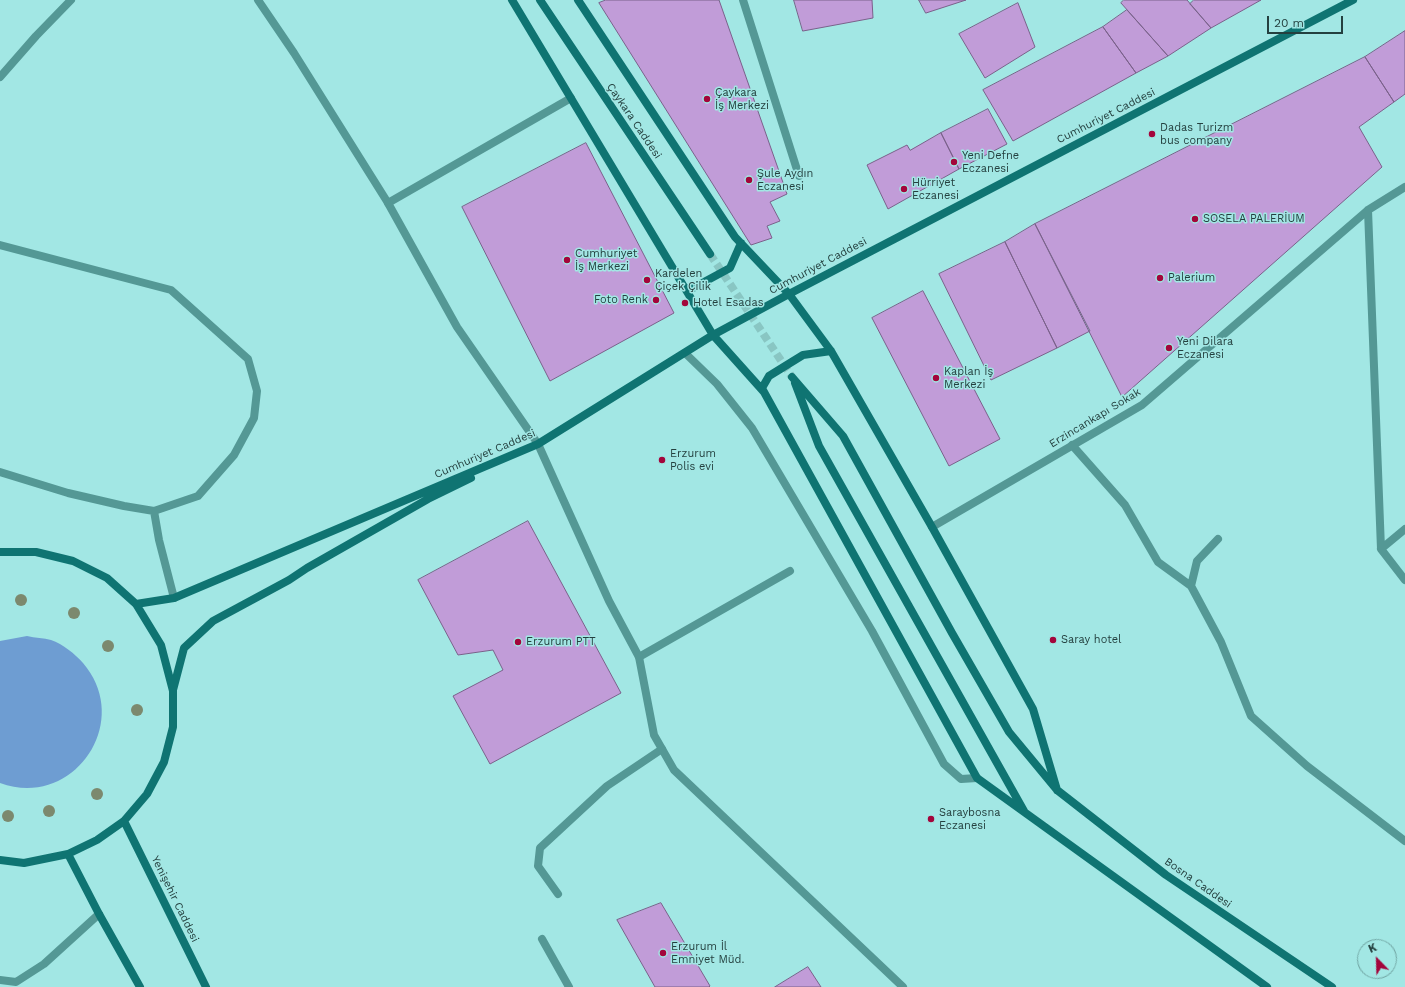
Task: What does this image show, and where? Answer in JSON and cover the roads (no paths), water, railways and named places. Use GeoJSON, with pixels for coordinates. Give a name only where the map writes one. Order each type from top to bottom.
{"type":"FeatureCollection","features":[{"type":"Feature","properties":{"kind":"main road"},"geometry":{"type":"LineString","coordinates":[[512,0],[713,336],[764,392],[977,778],[1025,814],[1268,987]]}},
{"type":"Feature","properties":{"kind":"main road","name":"Çaykara Caddesi"},"geometry":{"type":"LineString","coordinates":[[540,0],[710,254]]}},
{"type":"Feature","properties":{"kind":"main road"},"geometry":{"type":"LineString","coordinates":[[578,0],[735,237],[789,294],[831,352],[932,527],[1033,709],[1057,790]]}},
{"type":"Feature","properties":{"kind":"main road","name":"Cumhuriyet Caddesi"},"geometry":{"type":"LineString","coordinates":[[136,604],[174,598],[538,444],[713,336],[789,294],[1353,0]]}},
{"type":"Feature","properties":{"kind":"main road"},"geometry":{"type":"LineString","coordinates":[[685,288],[693,288],[730,268],[741,243]]}},
{"type":"Feature","properties":{"kind":"main road"},"geometry":{"type":"LineString","coordinates":[[764,392],[762,388],[770,376],[803,355],[831,352]]}},
{"type":"Feature","properties":{"kind":"main road","name":"Bosna Caddesi"},"geometry":{"type":"LineString","coordinates":[[1025,814],[819,446],[792,377],[843,436],[952,633],[1009,732],[1057,790],[1166,875],[1332,987]]}},
{"type":"Feature","properties":{"kind":"main road"},"geometry":{"type":"LineString","coordinates":[[173,691],[184,648],[213,622],[289,580],[314,564],[428,499],[538,444]]}},
{"type":"Feature","properties":{"kind":"main road"},"geometry":{"type":"LineString","coordinates":[[0,552],[36,552],[73,561],[107,578],[136,604],[161,644],[173,691],[173,727],[164,762],[147,794],[124,821],[97,840],[68,854],[24,862],[0,860]]}},
{"type":"Feature","properties":{"kind":"main road","name":"Yenişehir Caddesi"},"geometry":{"type":"LineString","coordinates":[[124,821],[206,987]]}},
{"type":"Feature","properties":{"kind":"main road"},"geometry":{"type":"LineString","coordinates":[[68,854],[99,914],[140,987]]}},
{"type":"Feature","properties":{"kind":"street"},"geometry":{"type":"LineString","coordinates":[[0,77],[36,36],[71,0]]}},
{"type":"Feature","properties":{"kind":"street"},"geometry":{"type":"LineString","coordinates":[[258,0],[294,53],[388,203],[457,327],[538,444],[609,601],[639,657],[654,735],[674,770],[903,987]]}},
{"type":"Feature","properties":{"kind":"street"},"geometry":{"type":"LineString","coordinates":[[743,0],[799,176]]}},
{"type":"Feature","properties":{"kind":"street"},"geometry":{"type":"LineString","coordinates":[[388,203],[571,98]]}},
{"type":"Feature","properties":{"kind":"street","name":"Erzincankapı Sokak"},"geometry":{"type":"LineString","coordinates":[[932,527],[1142,405],[1368,210],[1405,188]]}},
{"type":"Feature","properties":{"kind":"street"},"geometry":{"type":"LineString","coordinates":[[1368,210],[1381,548],[1405,580]]}},
{"type":"Feature","properties":{"kind":"street"},"geometry":{"type":"LineString","coordinates":[[0,244],[171,290],[248,359],[257,391],[254,418],[234,455],[198,496],[154,511],[124,506],[68,493],[0,472]]}},
{"type":"Feature","properties":{"kind":"street"},"geometry":{"type":"LineString","coordinates":[[685,353],[717,384],[752,428],[872,631],[944,764],[961,779],[977,778]]}},
{"type":"Feature","properties":{"kind":"street"},"geometry":{"type":"LineString","coordinates":[[1072,445],[1125,504],[1158,562],[1191,586],[1221,642],[1251,716],[1307,766],[1405,841]]}},
{"type":"Feature","properties":{"kind":"street"},"geometry":{"type":"LineString","coordinates":[[154,511],[158,540],[174,598]]}},
{"type":"Feature","properties":{"kind":"street"},"geometry":{"type":"LineString","coordinates":[[1381,548],[1405,529]]}},
{"type":"Feature","properties":{"kind":"street"},"geometry":{"type":"LineString","coordinates":[[1191,586],[1197,561],[1218,539]]}},
{"type":"Feature","properties":{"kind":"street"},"geometry":{"type":"LineString","coordinates":[[639,657],[790,571]]}},
{"type":"Feature","properties":{"kind":"street"},"geometry":{"type":"LineString","coordinates":[[558,894],[538,866],[540,848],[607,786],[662,749]]}},
{"type":"Feature","properties":{"kind":"street"},"geometry":{"type":"LineString","coordinates":[[0,980],[16,982],[44,964],[99,914]]}},
{"type":"Feature","properties":{"kind":"street"},"geometry":{"type":"LineString","coordinates":[[542,939],[569,987]]}},
{"type":"Feature","properties":{"kind":"water"},"geometry":{"type":"Polygon","coordinates":[[[27,636],[48,639],[60,644],[80,660],[97,686],[102,710],[98,734],[88,755],[72,772],[51,784],[27,788],[0,783],[0,641],[27,636]]]}},
{"type":"Feature","properties":{"kind":"tunnel"},"geometry":{"type":"LineString","coordinates":[[710,254],[792,377]]}},
{"type":"Feature","properties":{"kind":"place","name":"Çaykara İş Merkezi"},"geometry":{"type":"Point","coordinates":[707,99]}},
{"type":"Feature","properties":{"kind":"place","name":"Dadas Turizm bus company"},"geometry":{"type":"Point","coordinates":[1152,134]}},
{"type":"Feature","properties":{"kind":"place","name":"Yeni Defne Eczanesi"},"geometry":{"type":"Point","coordinates":[954,162]}},
{"type":"Feature","properties":{"kind":"place","name":"Şule Aydın Eczanesi"},"geometry":{"type":"Point","coordinates":[749,180]}},
{"type":"Feature","properties":{"kind":"place","name":"Hürriyet Eczanesi"},"geometry":{"type":"Point","coordinates":[904,189]}},
{"type":"Feature","properties":{"kind":"place","name":"SOSELA PALERİUM"},"geometry":{"type":"Point","coordinates":[1195,219]}},
{"type":"Feature","properties":{"kind":"place","name":"Cumhuriyet İş Merkezi"},"geometry":{"type":"Point","coordinates":[567,260]}},
{"type":"Feature","properties":{"kind":"place","name":"Palerium"},"geometry":{"type":"Point","coordinates":[1160,278]}},
{"type":"Feature","properties":{"kind":"place","name":"Kardelen Çiçek Çilik"},"geometry":{"type":"Point","coordinates":[647,280]}},
{"type":"Feature","properties":{"kind":"place","name":"Foto Renk"},"geometry":{"type":"Point","coordinates":[656,300]}},
{"type":"Feature","properties":{"kind":"place","name":"Hotel Esadas"},"geometry":{"type":"Point","coordinates":[685,303]}},
{"type":"Feature","properties":{"kind":"place","name":"Yeni Dilara Eczanesi"},"geometry":{"type":"Point","coordinates":[1169,348]}},
{"type":"Feature","properties":{"kind":"place","name":"Kaplan İş Merkezi"},"geometry":{"type":"Point","coordinates":[936,378]}},
{"type":"Feature","properties":{"kind":"place","name":"Erzurum Polis evi"},"geometry":{"type":"Point","coordinates":[662,460]}},
{"type":"Feature","properties":{"kind":"place","name":"Saray hotel"},"geometry":{"type":"Point","coordinates":[1053,640]}},
{"type":"Feature","properties":{"kind":"place","name":"Erzurum PTT"},"geometry":{"type":"Point","coordinates":[518,642]}},
{"type":"Feature","properties":{"kind":"place","name":"Saraybosna Eczanesi"},"geometry":{"type":"Point","coordinates":[931,819]}},
{"type":"Feature","properties":{"kind":"place","name":"Erzurum İl Emniyet Müd."},"geometry":{"type":"Point","coordinates":[663,953]}}]}
